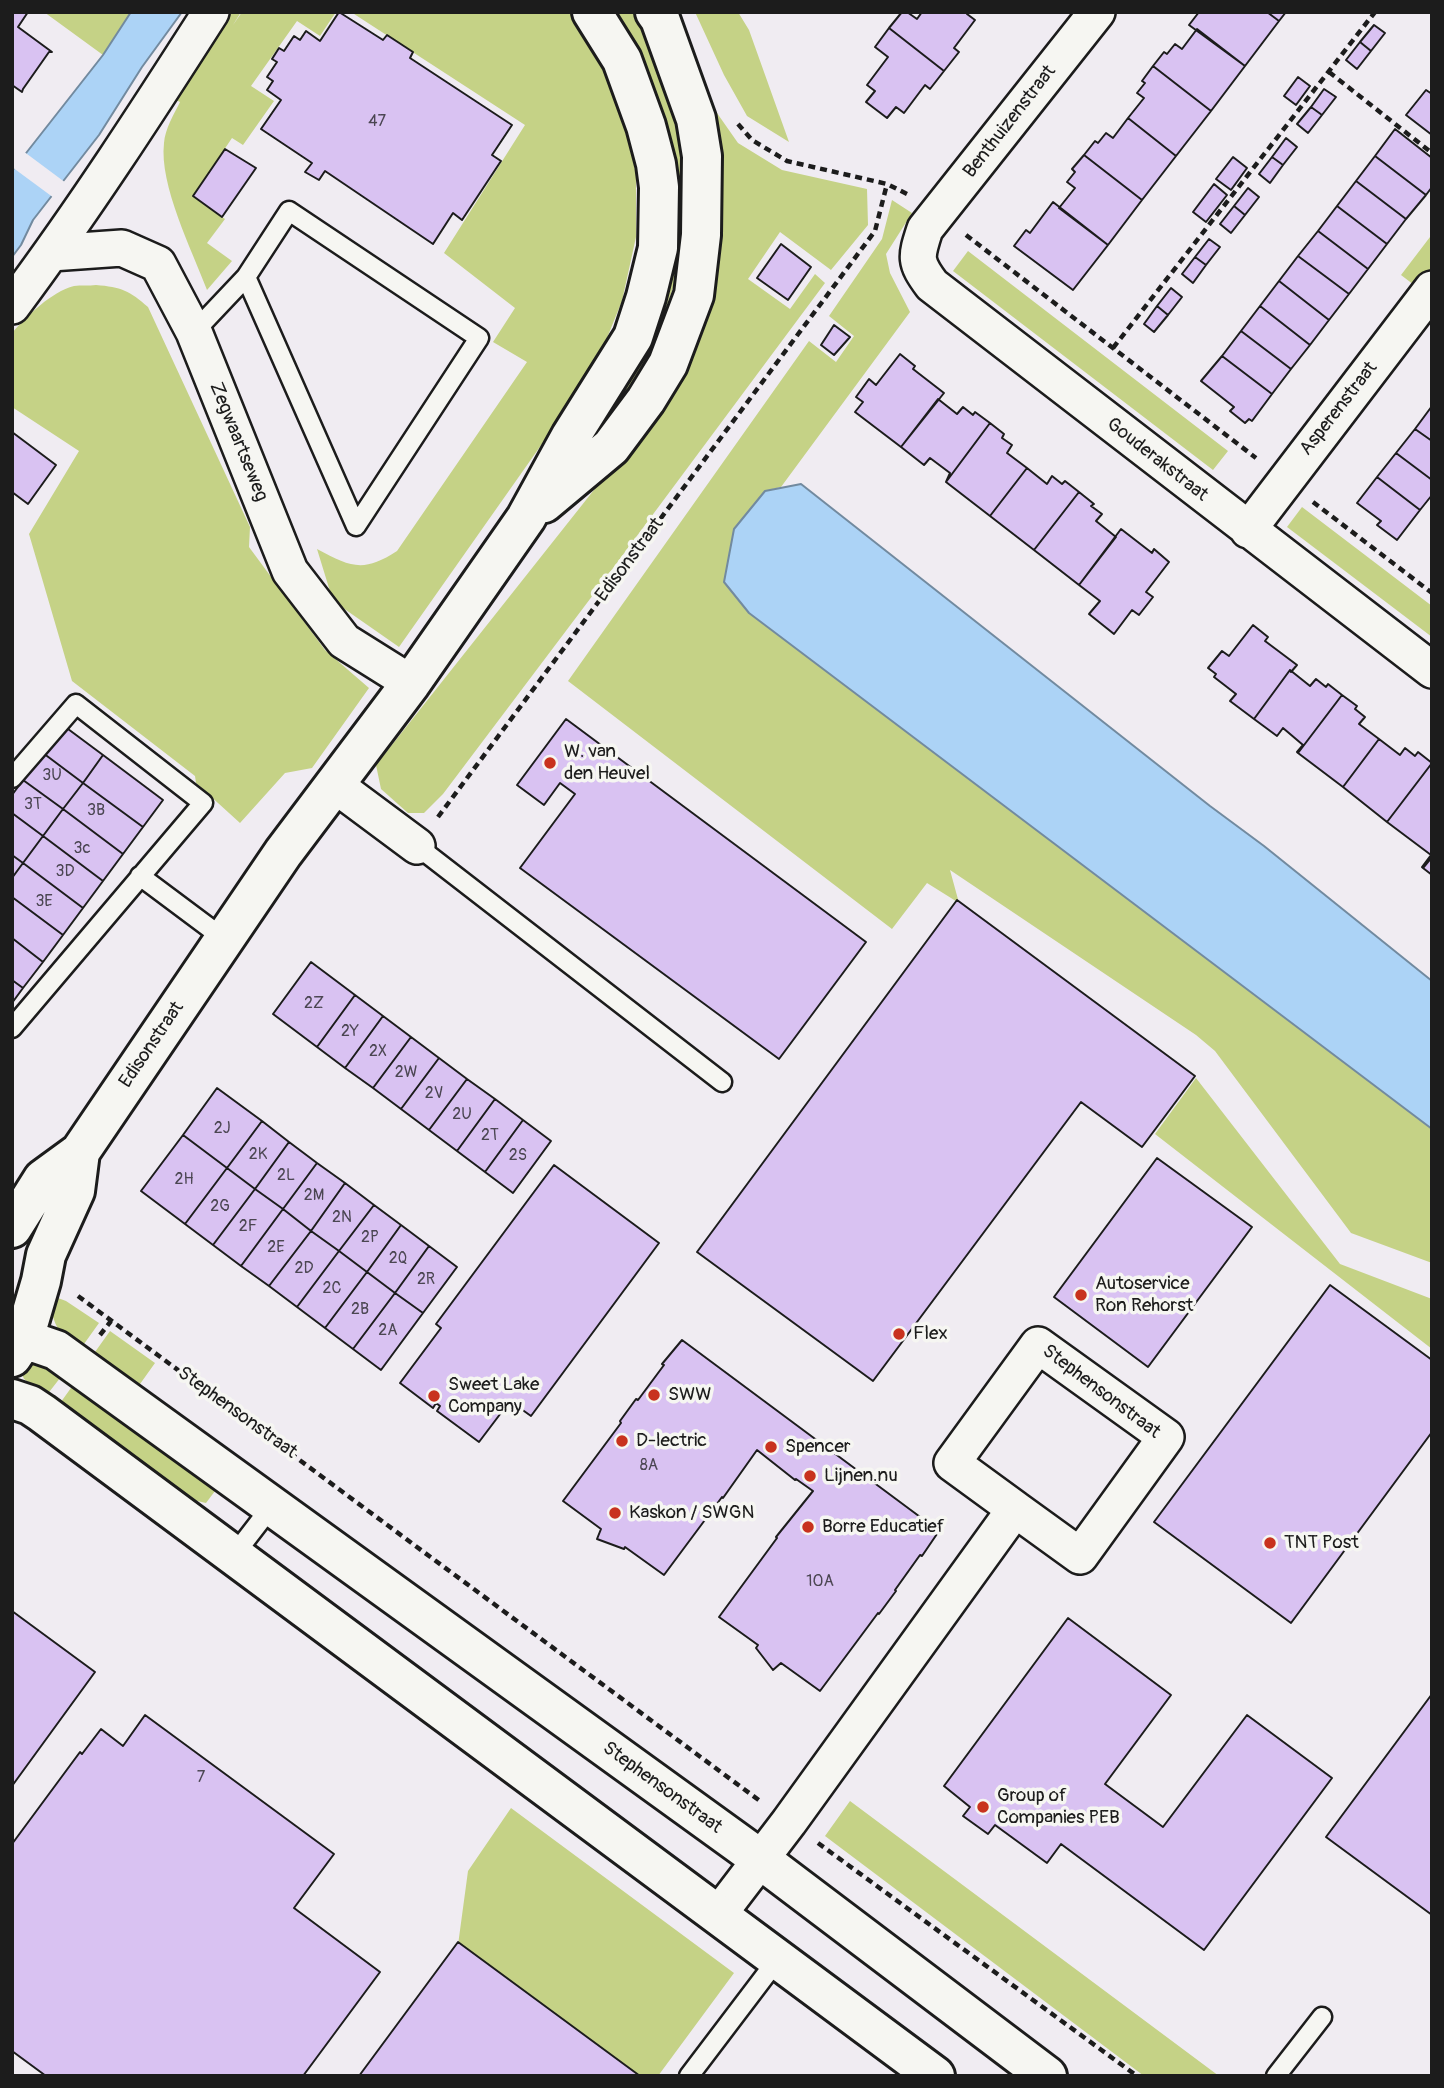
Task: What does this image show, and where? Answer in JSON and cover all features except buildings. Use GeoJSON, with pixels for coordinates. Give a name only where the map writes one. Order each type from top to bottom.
{"type":"FeatureCollection","features":[{"type":"Feature","properties":{"kind":"street"},"geometry":{"type":"LineString","coordinates":[[12,306],[149,110],[211,12]]}},
{"type":"Feature","properties":{"kind":"street","name":"Edisonstraat"},"geometry":{"type":"LineString","coordinates":[[12,1228],[43,1179],[79,1153],[223,938],[283,853],[411,683],[526,518],[572,436],[633,337],[646,297],[657,248],[659,187],[649,139],[622,60],[592,12]]}},
{"type":"Feature","properties":{"kind":"street","name":"Edisonstraat"},"geometry":{"type":"LineString","coordinates":[[526,518],[611,447],[623,432],[668,364],[694,295],[701,235],[702,156],[696,119],[660,19],[655,12]]}},
{"type":"Feature","properties":{"kind":"street","name":"Benthuizenstraat"},"geometry":{"type":"LineString","coordinates":[[932,221],[1094,13]]}},
{"type":"Feature","properties":{"kind":"street","name":"Gouderakstraat"},"geometry":{"type":"LineString","coordinates":[[932,221],[917,253],[920,269],[932,285],[1432,670]]}},
{"type":"Feature","properties":{"kind":"street","name":"Zegwaartseweg"},"geometry":{"type":"LineString","coordinates":[[51,253],[122,248],[158,264],[194,332],[290,571],[344,641],[411,683]]}},
{"type":"Feature","properties":{"kind":"street","name":"Asperenstraat"},"geometry":{"type":"LineString","coordinates":[[1248,530],[1432,289]]}},
{"type":"Feature","properties":{"kind":"street"},"geometry":{"type":"LineString","coordinates":[[335,785],[416,846]]}},
{"type":"Feature","properties":{"kind":"street","name":"Edisonstraat"},"geometry":{"type":"LineString","coordinates":[[16,1344],[41,1281],[46,1255],[75,1191],[79,1153]]}},
{"type":"Feature","properties":{"kind":"street","name":"Stephensonstraat"},"geometry":{"type":"LineString","coordinates":[[16,1344],[56,1350],[760,1859],[1048,2076]]}},
{"type":"Feature","properties":{"kind":"street","name":"Stephensonstraat"},"geometry":{"type":"LineString","coordinates":[[1038,1345],[1166,1437],[1080,1556],[1015,1508],[952,1463],[1038,1345]]}},
{"type":"Feature","properties":{"kind":"street"},"geometry":{"type":"LineString","coordinates":[[12,1399],[43,1413],[935,2076]]}},
{"type":"Feature","properties":{"kind":"street"},"geometry":{"type":"LineString","coordinates":[[718,1915],[789,1822],[1015,1508]]}},
{"type":"Feature","properties":{"kind":"lane"},"geometry":{"type":"LineString","coordinates":[[194,332],[246,277],[289,211],[479,338],[356,526],[246,277]]}},
{"type":"Feature","properties":{"kind":"lane"},"geometry":{"type":"LineString","coordinates":[[12,778],[76,704],[203,803],[12,1028]]}},
{"type":"Feature","properties":{"kind":"lane"},"geometry":{"type":"LineString","coordinates":[[416,846],[722,1082]]}},
{"type":"Feature","properties":{"kind":"lane"},"geometry":{"type":"LineString","coordinates":[[141,877],[223,938]]}},
{"type":"Feature","properties":{"kind":"lane"},"geometry":{"type":"LineString","coordinates":[[234,1555],[271,1507]]}},
{"type":"Feature","properties":{"kind":"lane"},"geometry":{"type":"LineString","coordinates":[[689,2076],[777,1960]]}},
{"type":"Feature","properties":{"kind":"lane"},"geometry":{"type":"LineString","coordinates":[[1276,2076],[1322,2017]]}},
{"type":"Feature","properties":{"kind":"path"},"geometry":{"type":"LineString","coordinates":[[1113,348],[1374,12]]}},
{"type":"Feature","properties":{"kind":"path"},"geometry":{"type":"LineString","coordinates":[[1329,72],[1432,153]]}},
{"type":"Feature","properties":{"kind":"path"},"geometry":{"type":"LineString","coordinates":[[737,122],[752,140],[787,161],[887,184],[916,198],[932,221],[1113,348],[1432,593]]}},
{"type":"Feature","properties":{"kind":"path","name":"Edisonstraat"},"geometry":{"type":"LineString","coordinates":[[416,846],[875,231],[887,184]]}},
{"type":"Feature","properties":{"kind":"path","name":"Stephensonstraat"},"geometry":{"type":"LineString","coordinates":[[41,1281],[84,1300],[1137,2076]]}},
{"type":"Feature","properties":{"kind":"green space"},"geometry":{"type":"Polygon","coordinates":[[[44,12],[131,12],[103,55],[44,12]]]}},
{"type":"Feature","properties":{"kind":"green space"},"geometry":{"type":"Polygon","coordinates":[[[227,12],[241,12],[233,25],[242,12],[336,12],[320,36],[297,21],[251,86],[274,101],[243,145],[232,138],[193,196],[225,219],[207,243],[232,261],[207,290],[171,197],[166,178],[164,143],[180,102],[172,98],[227,12]]]}},
{"type":"Feature","properties":{"kind":"green space"},"geometry":{"type":"Polygon","coordinates":[[[351,12],[573,12],[596,43],[622,103],[636,175],[636,237],[622,301],[594,370],[399,647],[333,601],[317,549],[357,565],[375,562],[397,551],[527,362],[493,342],[515,308],[444,253],[525,125],[351,12]]]}},
{"type":"Feature","properties":{"kind":"green space"},"geometry":{"type":"Polygon","coordinates":[[[608,12],[638,12],[673,102],[686,173],[679,270],[652,350],[605,427],[561,476],[666,259],[608,12]]]}},
{"type":"Feature","properties":{"kind":"green space"},"geometry":{"type":"Polygon","coordinates":[[[695,12],[738,12],[749,30],[789,142],[747,116],[724,75],[695,12]]]}},
{"type":"Feature","properties":{"kind":"green space"},"geometry":{"type":"Polygon","coordinates":[[[703,93],[738,143],[782,170],[867,189],[868,225],[831,270],[780,232],[748,279],[790,309],[815,274],[825,283],[443,794],[424,813],[408,813],[381,789],[376,765],[624,452],[674,374],[703,93]]]}},
{"type":"Feature","properties":{"kind":"green space"},"geometry":{"type":"Polygon","coordinates":[[[892,200],[912,213],[886,254],[890,273],[910,312],[781,487],[765,491],[724,582],[749,613],[1432,1129],[1432,1263],[1351,1233],[1215,1051],[1196,1035],[950,870],[959,903],[927,883],[892,929],[568,681],[809,341],[836,362],[854,336],[829,316],[882,239],[892,200]]]}},
{"type":"Feature","properties":{"kind":"green space"},"geometry":{"type":"Polygon","coordinates":[[[1430,237],[1432,270],[1418,288],[1401,275],[1430,237]]]}},
{"type":"Feature","properties":{"kind":"green space"},"geometry":{"type":"Polygon","coordinates":[[[968,251],[1228,451],[1213,470],[953,271],[968,251]]]}},
{"type":"Feature","properties":{"kind":"green space"},"geometry":{"type":"Polygon","coordinates":[[[96,285],[125,291],[148,307],[250,527],[249,547],[325,650],[369,688],[312,768],[285,773],[240,823],[196,783],[195,776],[72,681],[29,534],[79,451],[12,407],[12,333],[32,312],[57,293],[74,286],[96,285]]]}},
{"type":"Feature","properties":{"kind":"green space"},"geometry":{"type":"Polygon","coordinates":[[[1302,507],[1432,606],[1432,637],[1287,527],[1302,507]]]}},
{"type":"Feature","properties":{"kind":"green space"},"geometry":{"type":"Polygon","coordinates":[[[1196,1078],[1340,1264],[1432,1299],[1432,1349],[1155,1134],[1196,1078]]]}},
{"type":"Feature","properties":{"kind":"green space"},"geometry":{"type":"Polygon","coordinates":[[[50,1295],[66,1301],[99,1323],[79,1351],[57,1327],[50,1295]]]}},
{"type":"Feature","properties":{"kind":"green space"},"geometry":{"type":"Polygon","coordinates":[[[110,1331],[155,1363],[135,1391],[90,1359],[110,1331]]]}},
{"type":"Feature","properties":{"kind":"green space"},"geometry":{"type":"Polygon","coordinates":[[[26,1356],[64,1373],[46,1396],[24,1379],[19,1367],[26,1356]]]}},
{"type":"Feature","properties":{"kind":"green space"},"geometry":{"type":"Polygon","coordinates":[[[76,1381],[218,1487],[206,1503],[180,1497],[58,1406],[76,1381]]]}},
{"type":"Feature","properties":{"kind":"green space"},"geometry":{"type":"Polygon","coordinates":[[[850,1801],[1219,2076],[1144,2076],[825,1836],[850,1801]]]}},
{"type":"Feature","properties":{"kind":"green space"},"geometry":{"type":"Polygon","coordinates":[[[511,1808],[734,1973],[658,2076],[635,2076],[458,1945],[468,1871],[511,1808]]]}},
{"type":"Feature","properties":{"kind":"water"},"geometry":{"type":"Polygon","coordinates":[[[131,12],[182,12],[142,67],[99,135],[33,220],[12,257],[12,171],[103,55],[131,12]]]}},
{"type":"Feature","properties":{"kind":"water"},"geometry":{"type":"Polygon","coordinates":[[[801,484],[1264,846],[1432,981],[1432,1129],[749,613],[724,582],[734,529],[765,491],[801,484]]]}},
{"type":"Feature","properties":{"kind":"pier"},"geometry":{"type":"Polygon","coordinates":[[[23,151],[66,183],[54,198],[12,167],[23,151]]]}},
{"type":"Feature","properties":{"kind":"place","name":"W. van den Heuvel"},"geometry":{"type":"Point","coordinates":[550,763]}},
{"type":"Feature","properties":{"kind":"place","name":"Autoservice Ron Rehorst"},"geometry":{"type":"Point","coordinates":[1081,1295]}},
{"type":"Feature","properties":{"kind":"place","name":"Flex"},"geometry":{"type":"Point","coordinates":[899,1334]}},
{"type":"Feature","properties":{"kind":"place","name":"SWW"},"geometry":{"type":"Point","coordinates":[654,1395]}},
{"type":"Feature","properties":{"kind":"place","name":"Sweet Lake Company"},"geometry":{"type":"Point","coordinates":[434,1396]}},
{"type":"Feature","properties":{"kind":"place","name":"D-lectric"},"geometry":{"type":"Point","coordinates":[622,1441]}},
{"type":"Feature","properties":{"kind":"place","name":"Spencer"},"geometry":{"type":"Point","coordinates":[771,1447]}},
{"type":"Feature","properties":{"kind":"place","name":"Lijnen.nu"},"geometry":{"type":"Point","coordinates":[810,1476]}},
{"type":"Feature","properties":{"kind":"place","name":"Kaskon / SWGN"},"geometry":{"type":"Point","coordinates":[615,1513]}},
{"type":"Feature","properties":{"kind":"place","name":"Borre Educatief"},"geometry":{"type":"Point","coordinates":[808,1527]}},
{"type":"Feature","properties":{"kind":"place","name":"TNT Post"},"geometry":{"type":"Point","coordinates":[1270,1543]}},
{"type":"Feature","properties":{"kind":"place","name":"Group of Companies PEB"},"geometry":{"type":"Point","coordinates":[983,1807]}}]}
